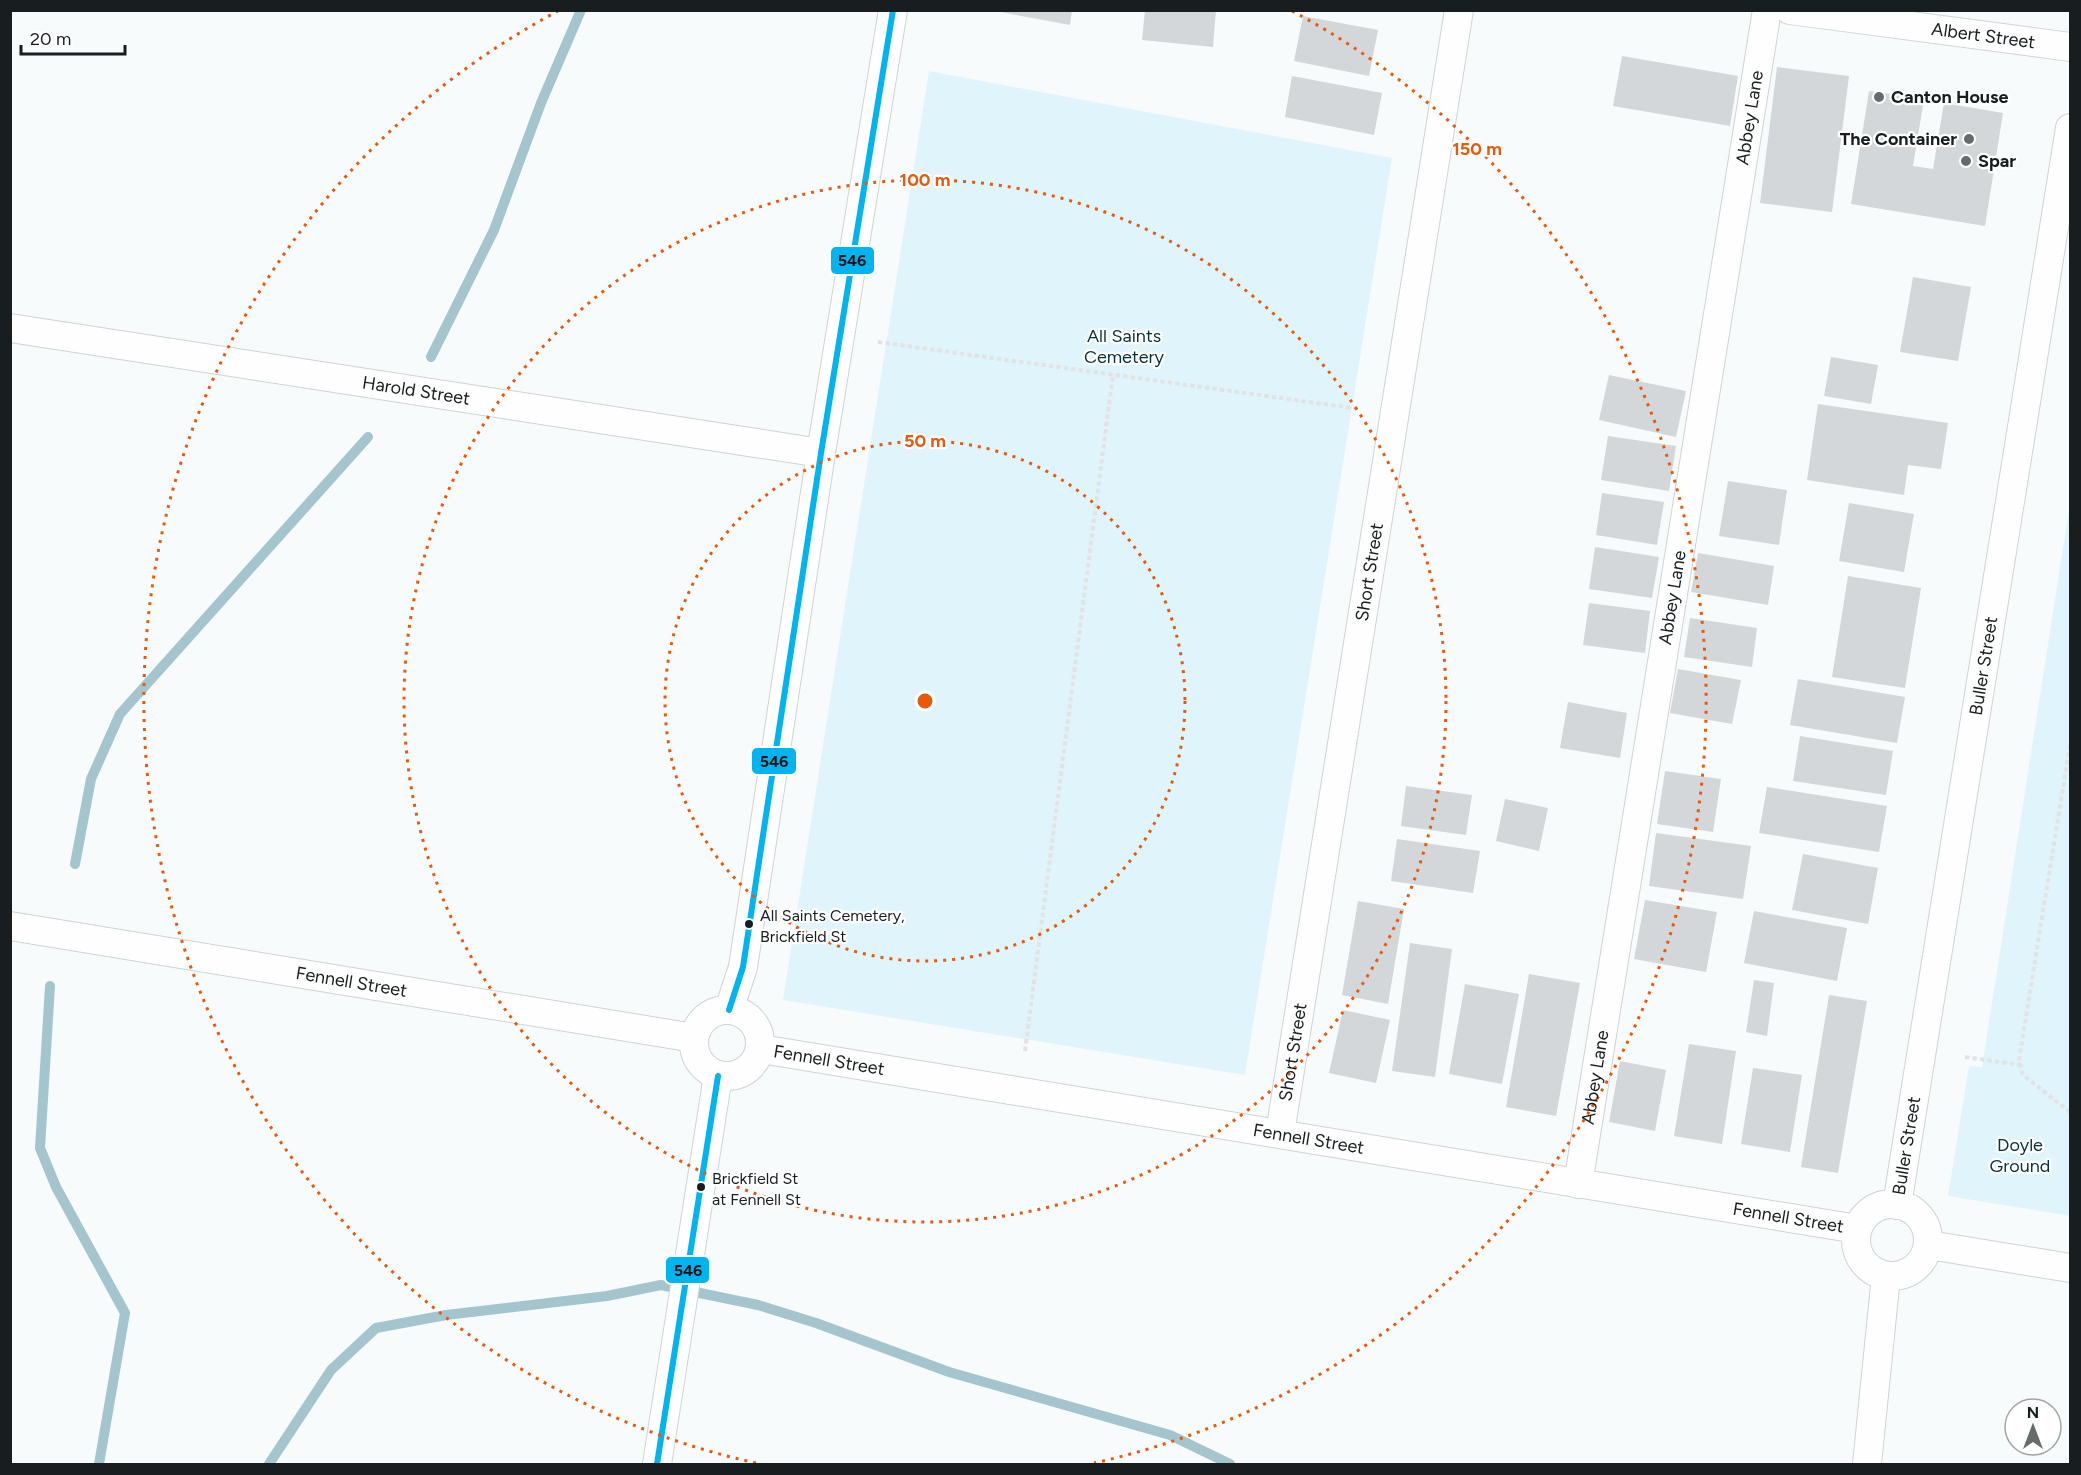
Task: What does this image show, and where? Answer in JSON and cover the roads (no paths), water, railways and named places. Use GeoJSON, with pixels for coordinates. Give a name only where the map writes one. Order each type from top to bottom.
{"type":"FeatureCollection","features":[{"type":"Feature","properties":{"kind":"street"},"geometry":{"type":"LineString","coordinates":[[729,1010],[743,967],[821,453],[893,10]]}},
{"type":"Feature","properties":{"kind":"street","name":"Short Street"},"geometry":{"type":"LineString","coordinates":[[1280,1133],[1460,10]]}},
{"type":"Feature","properties":{"kind":"street","name":"Abbey Lane"},"geometry":{"type":"LineString","coordinates":[[1578,1184],[1767,10]]}},
{"type":"Feature","properties":{"kind":"street","name":"Albert Street"},"geometry":{"type":"LineString","coordinates":[[1790,10],[2070,47]]}},
{"type":"Feature","properties":{"kind":"street","name":"Buller Street"},"geometry":{"type":"LineString","coordinates":[[1897,1205],[2070,128]]}},
{"type":"Feature","properties":{"kind":"street","name":"Harold Street"},"geometry":{"type":"LineString","coordinates":[[10,328],[821,453]]}},
{"type":"Feature","properties":{"kind":"street","name":"Fennell Street"},"geometry":{"type":"LineString","coordinates":[[10,926],[694,1038]]}},
{"type":"Feature","properties":{"kind":"street"},"geometry":{"type":"LineString","coordinates":[[720,1010],[729,1010],[738,1012],[753,1023],[758,1030],[761,1048],[757,1059],[740,1075],[718,1076],[707,1071],[699,1061],[694,1050],[694,1038],[701,1021],[720,1010]]}},
{"type":"Feature","properties":{"kind":"street","name":"Fennell Street"},"geometry":{"type":"LineString","coordinates":[[761,1048],[1857,1229]]}},
{"type":"Feature","properties":{"kind":"street"},"geometry":{"type":"LineString","coordinates":[[657,1464],[718,1076]]}},
{"type":"Feature","properties":{"kind":"street"},"geometry":{"type":"LineString","coordinates":[[1884,1204],[1897,1205],[1910,1209],[1922,1218],[1928,1231],[1929,1245],[1924,1259],[1914,1270],[1900,1276],[1886,1276],[1871,1270],[1861,1259],[1856,1245],[1857,1229],[1872,1210],[1884,1204]]}},
{"type":"Feature","properties":{"kind":"street"},"geometry":{"type":"LineString","coordinates":[[1929,1245],[2070,1268]]}},
{"type":"Feature","properties":{"kind":"street"},"geometry":{"type":"LineString","coordinates":[[1867,1464],[1886,1276]]}},
{"type":"Feature","properties":{"kind":"waterway"},"geometry":{"type":"LineString","coordinates":[[431,357],[494,230],[541,103],[581,10]]}},
{"type":"Feature","properties":{"kind":"waterway"},"geometry":{"type":"LineString","coordinates":[[75,864],[91,779],[120,714],[368,437]]}},
{"type":"Feature","properties":{"kind":"waterway"},"geometry":{"type":"LineString","coordinates":[[50,986],[40,1148],[56,1187],[125,1313],[99,1464]]}},
{"type":"Feature","properties":{"kind":"waterway"},"geometry":{"type":"LineString","coordinates":[[269,1464],[331,1370],[376,1328],[446,1315],[607,1296],[661,1285],[758,1305],[816,1323],[949,1372],[1170,1435],[1230,1464]]}},
{"type":"Feature","properties":{"kind":"place","name":"Canton House"},"geometry":{"type":"Point","coordinates":[1879,97]}},
{"type":"Feature","properties":{"kind":"place","name":"The Container"},"geometry":{"type":"Point","coordinates":[1969,139]}},
{"type":"Feature","properties":{"kind":"place","name":"Spar"},"geometry":{"type":"Point","coordinates":[1966,161]}},
{"type":"Feature","properties":{"kind":"place","name":"All Saints Cemetery, Brickfield St"},"geometry":{"type":"Point","coordinates":[749,924]}},
{"type":"Feature","properties":{"kind":"place","name":"Brickfield St at Fennell St"},"geometry":{"type":"Point","coordinates":[701,1187]}},
{"type":"Feature","properties":{"kind":"park label","name":"All Saints Cemetery"},"geometry":{"type":"Point","coordinates":[1124,346]}},
{"type":"Feature","properties":{"kind":"park label","name":"Doyle Ground"},"geometry":{"type":"Point","coordinates":[2020,1155]}}]}
